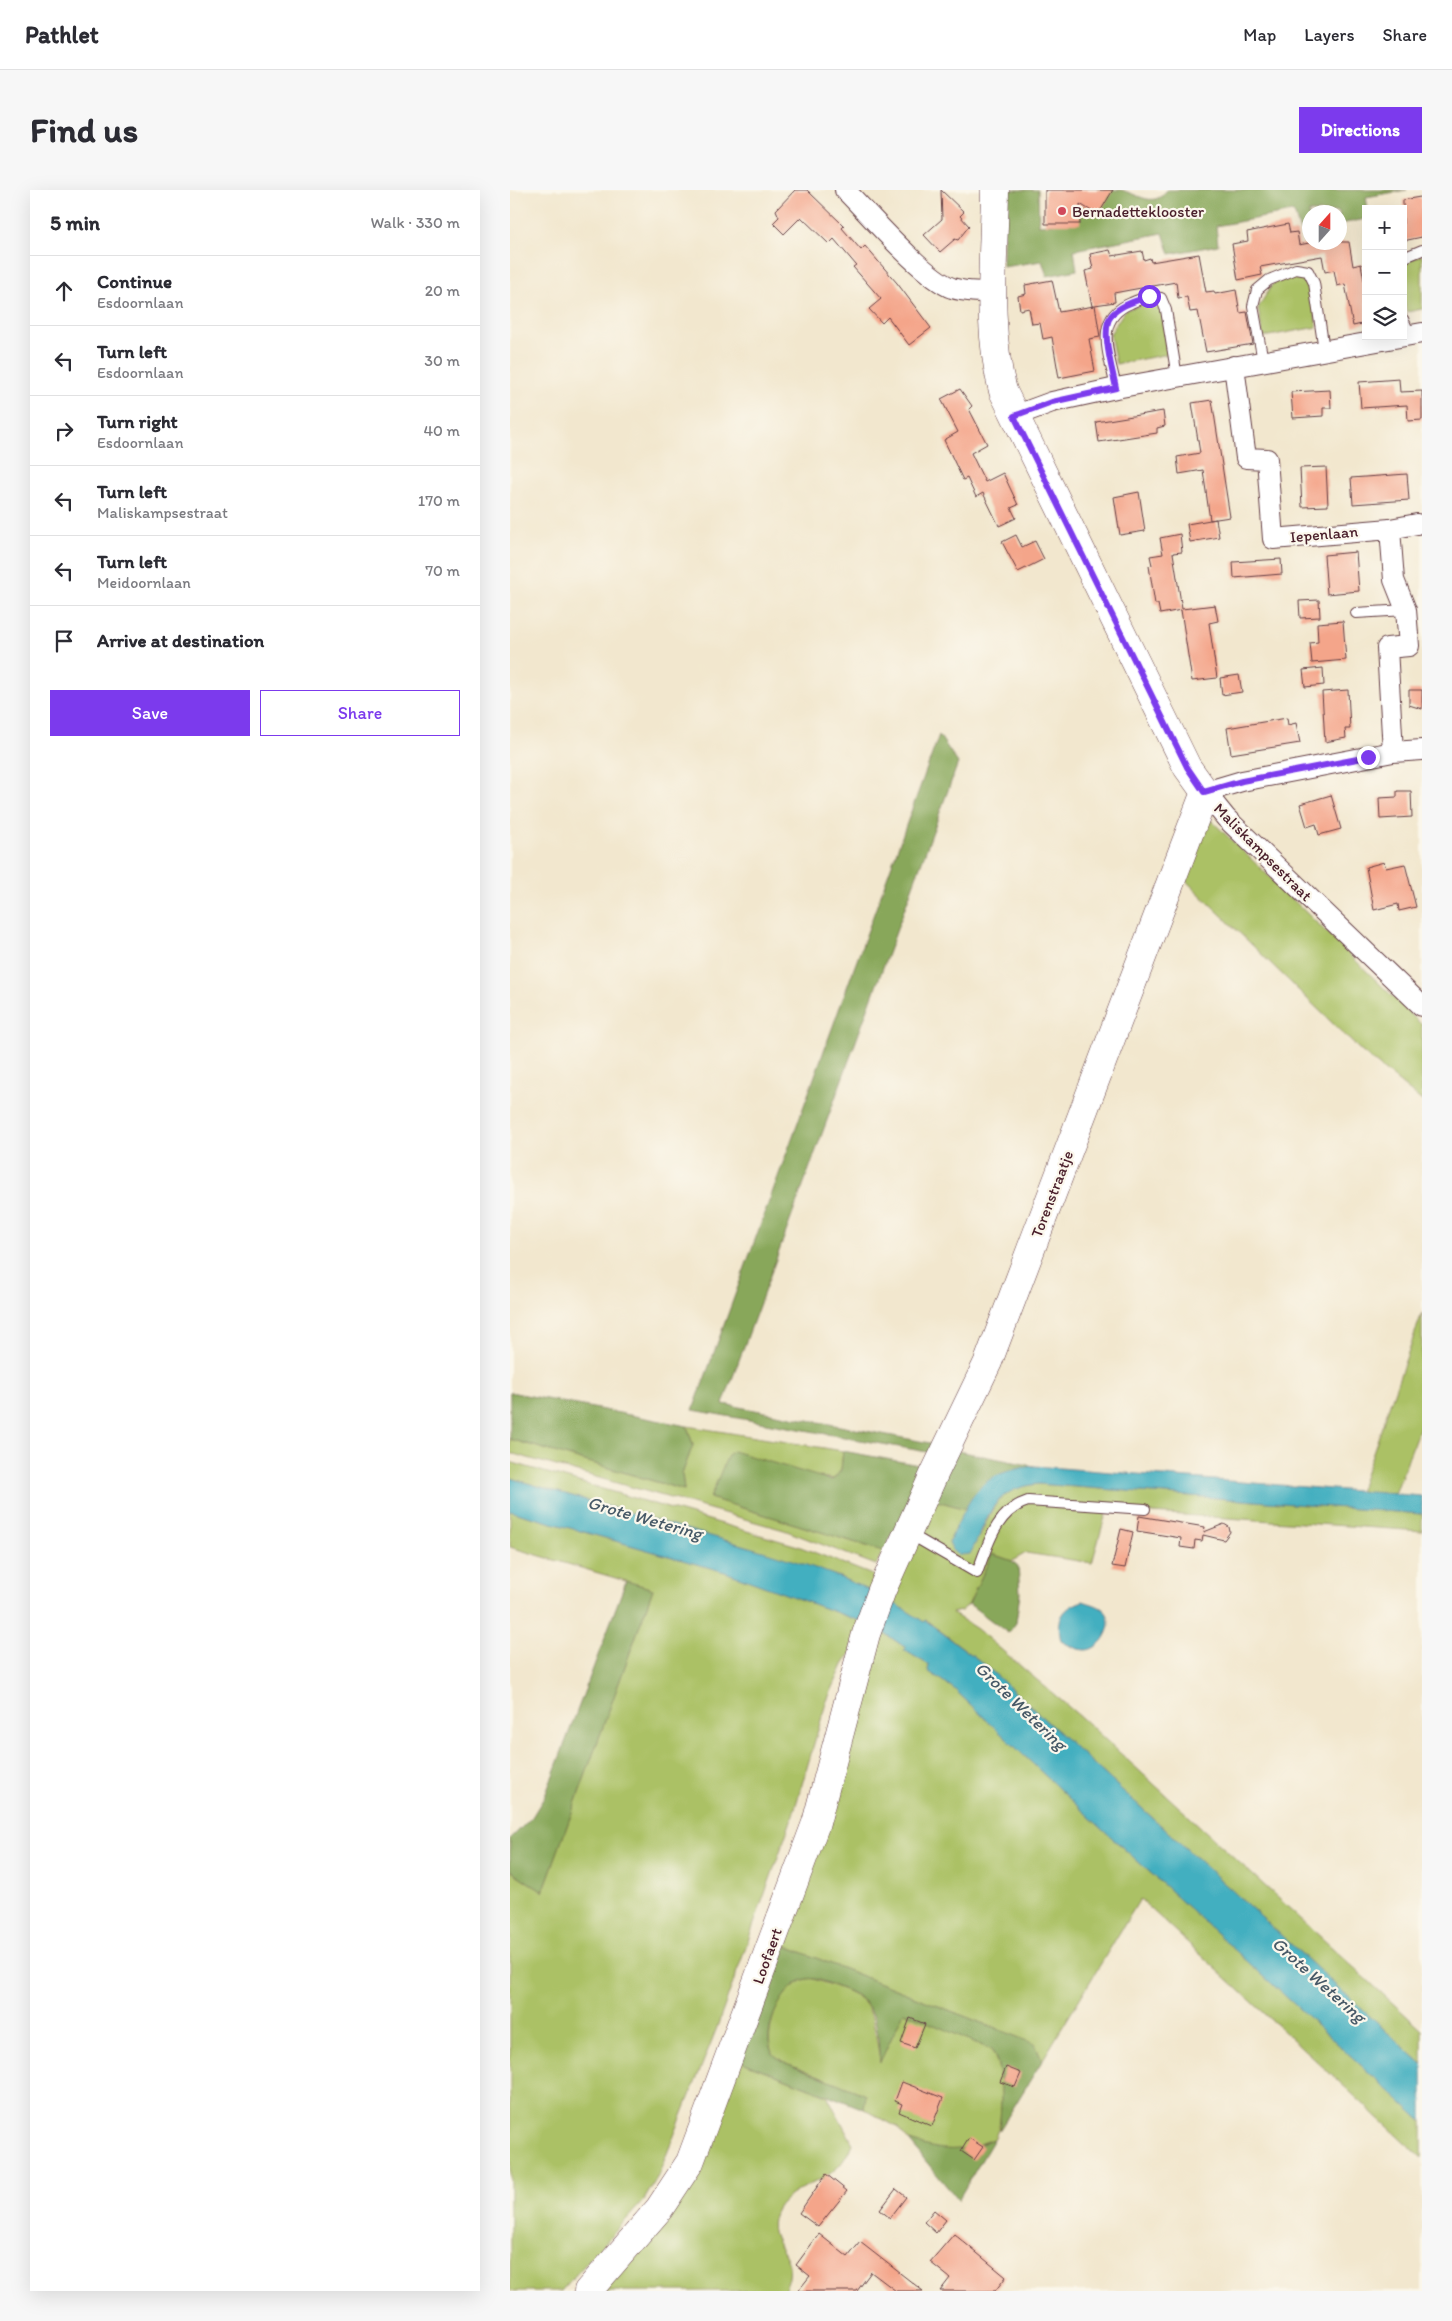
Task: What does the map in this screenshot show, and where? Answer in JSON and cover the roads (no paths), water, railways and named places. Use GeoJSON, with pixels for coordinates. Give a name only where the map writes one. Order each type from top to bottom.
{"type":"FeatureCollection","features":[{"type":"Feature","properties":{"kind":"street"},"geometry":{"type":"LineString","coordinates":[[845,190],[933,278],[952,288],[972,292],[994,292]]}},
{"type":"Feature","properties":{"kind":"street","name":"Maliskampsestraat"},"geometry":{"type":"LineString","coordinates":[[995,190],[993,337],[996,364],[1003,392],[1187,767],[1204,792],[1226,818],[1422,1006]]}},
{"type":"Feature","properties":{"kind":"street"},"geometry":{"type":"LineString","coordinates":[[1014,416],[1052,402],[1116,388],[1324,350],[1412,329]]}},
{"type":"Feature","properties":{"kind":"street","name":"Iepenlaan"},"geometry":{"type":"LineString","coordinates":[[1234,366],[1246,458],[1267,459],[1273,539],[1390,529],[1417,524]]}},
{"type":"Feature","properties":{"kind":"street"},"geometry":{"type":"LineString","coordinates":[[1390,529],[1394,580],[1406,610],[1415,647],[1387,648],[1393,752]]}},
{"type":"Feature","properties":{"kind":"street"},"geometry":{"type":"LineString","coordinates":[[1204,792],[1242,781],[1393,752],[1422,750]]}},
{"type":"Feature","properties":{"kind":"street","name":"Torenstraatje"},"geometry":{"type":"LineString","coordinates":[[882,1590],[907,1532],[988,1362],[1204,792]]}},
{"type":"Feature","properties":{"kind":"street","name":"Loofaert"},"geometry":{"type":"LineString","coordinates":[[588,2291],[659,2209],[690,2162],[816,1824],[866,1634],[882,1590]]}},
{"type":"Feature","properties":{"kind":"lane"},"geometry":{"type":"LineString","coordinates":[[1407,256],[1422,250]]}},
{"type":"Feature","properties":{"kind":"lane"},"geometry":{"type":"LineString","coordinates":[[1263,361],[1253,306],[1257,290],[1269,280],[1296,269],[1308,270],[1314,283],[1324,350]]}},
{"type":"Feature","properties":{"kind":"lane"},"geometry":{"type":"LineString","coordinates":[[1116,388],[1106,333],[1110,317],[1122,307],[1149,296],[1161,298],[1166,310],[1177,377]]}},
{"type":"Feature","properties":{"kind":"lane"},"geometry":{"type":"LineString","coordinates":[[1356,613],[1406,610]]}},
{"type":"Feature","properties":{"kind":"lane"},"geometry":{"type":"LineString","coordinates":[[907,1532],[977,1573],[986,1549],[1003,1515],[1016,1505],[1028,1501],[1145,1509]]}},
{"type":"Feature","properties":{"kind":"water"},"geometry":{"type":"Polygon","coordinates":[[[1034,1466],[1422,1496],[1422,1514],[1038,1484],[1022,1487],[1000,1499],[987,1517],[970,1554],[960,1555],[952,1550],[949,1542],[964,1511],[979,1489],[1000,1474],[1034,1466]]]}},
{"type":"Feature","properties":{"kind":"water","name":"Grote Wetering"},"geometry":{"type":"Polygon","coordinates":[[[510,1478],[791,1560],[847,1580],[899,1606],[924,1622],[925,1620],[984,1664],[1422,2064],[1422,2121],[1073,1802],[953,1688],[928,1671],[929,1665],[904,1650],[906,1648],[902,1645],[878,1629],[860,1621],[725,1572],[510,1511],[510,1478]]]}},
{"type":"Feature","properties":{"kind":"water"},"geometry":{"type":"Polygon","coordinates":[[[1083,1601],[1103,1609],[1109,1620],[1105,1637],[1097,1646],[1086,1650],[1076,1648],[1061,1641],[1059,1626],[1065,1611],[1083,1601]]]}},
{"type":"Feature","properties":{"kind":"place","name":"Bernadetteklooster"},"geometry":{"type":"Point","coordinates":[1062,211]}}]}
